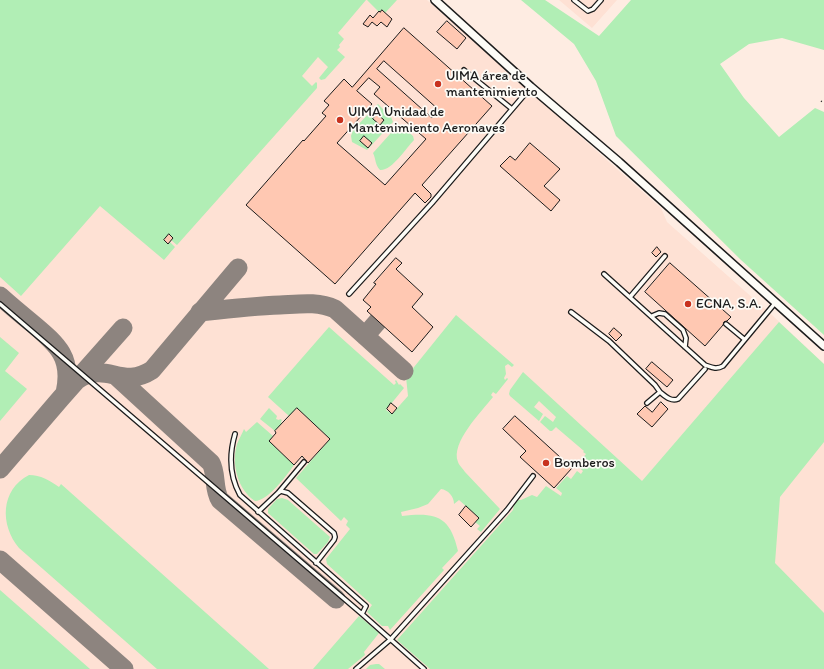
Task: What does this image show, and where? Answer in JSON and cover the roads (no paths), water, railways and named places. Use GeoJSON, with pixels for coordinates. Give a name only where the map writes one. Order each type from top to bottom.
{"type":"FeatureCollection","features":[{"type":"Feature","properties":{"kind":"street"},"geometry":{"type":"LineString","coordinates":[[435,0],[619,162],[824,346]]}},
{"type":"Feature","properties":{"kind":"lane"},"geometry":{"type":"LineString","coordinates":[[574,0],[588,11],[593,9],[601,0]]}},
{"type":"Feature","properties":{"kind":"lane"},"geometry":{"type":"LineString","coordinates":[[464,70],[512,109]]}},
{"type":"Feature","properties":{"kind":"lane"},"geometry":{"type":"LineString","coordinates":[[349,294],[432,203],[532,87]]}},
{"type":"Feature","properties":{"kind":"lane"},"geometry":{"type":"LineString","coordinates":[[630,297],[665,256]]}},
{"type":"Feature","properties":{"kind":"lane"},"geometry":{"type":"LineString","coordinates":[[604,274],[685,347],[712,368]]}},
{"type":"Feature","properties":{"kind":"lane"},"geometry":{"type":"LineString","coordinates":[[570,312],[609,341],[655,385],[660,392],[670,400],[676,400],[705,369],[723,366],[776,302]]}},
{"type":"Feature","properties":{"kind":"lane"},"geometry":{"type":"LineString","coordinates":[[0,304],[362,614],[424,669]]}},
{"type":"Feature","properties":{"kind":"lane"},"geometry":{"type":"LineString","coordinates":[[652,316],[663,313],[671,319],[685,334],[685,347]]}},
{"type":"Feature","properties":{"kind":"lane"},"geometry":{"type":"LineString","coordinates":[[726,324],[744,339]]}},
{"type":"Feature","properties":{"kind":"lane"},"geometry":{"type":"LineString","coordinates":[[705,364],[705,369]]}},
{"type":"Feature","properties":{"kind":"lane"},"geometry":{"type":"LineString","coordinates":[[647,403],[660,392]]}},
{"type":"Feature","properties":{"kind":"lane"},"geometry":{"type":"LineString","coordinates":[[235,434],[230,468],[232,478],[240,495],[366,606],[362,614]]}},
{"type":"Feature","properties":{"kind":"lane"},"geometry":{"type":"LineString","coordinates":[[258,512],[278,493],[304,462]]}},
{"type":"Feature","properties":{"kind":"lane"},"geometry":{"type":"LineString","coordinates":[[356,669],[391,639],[506,510],[533,476]]}},
{"type":"Feature","properties":{"kind":"lane"},"geometry":{"type":"LineString","coordinates":[[286,483],[286,489],[290,495]]}},
{"type":"Feature","properties":{"kind":"lane"},"geometry":{"type":"LineString","coordinates":[[278,493],[284,491],[290,495],[334,533],[334,540],[316,563]]}},
{"type":"Feature","properties":{"kind":"place","name":"UIMA área de mantenimiento"},"geometry":{"type":"Point","coordinates":[438,84]}},
{"type":"Feature","properties":{"kind":"place","name":"UIMA Unidad de Mantenimiento Aeronaves"},"geometry":{"type":"Point","coordinates":[340,120]}},
{"type":"Feature","properties":{"kind":"place","name":"ECNA, S.A."},"geometry":{"type":"Point","coordinates":[688,304]}},
{"type":"Feature","properties":{"kind":"place","name":"Bomberos"},"geometry":{"type":"Point","coordinates":[546,463]}}]}
